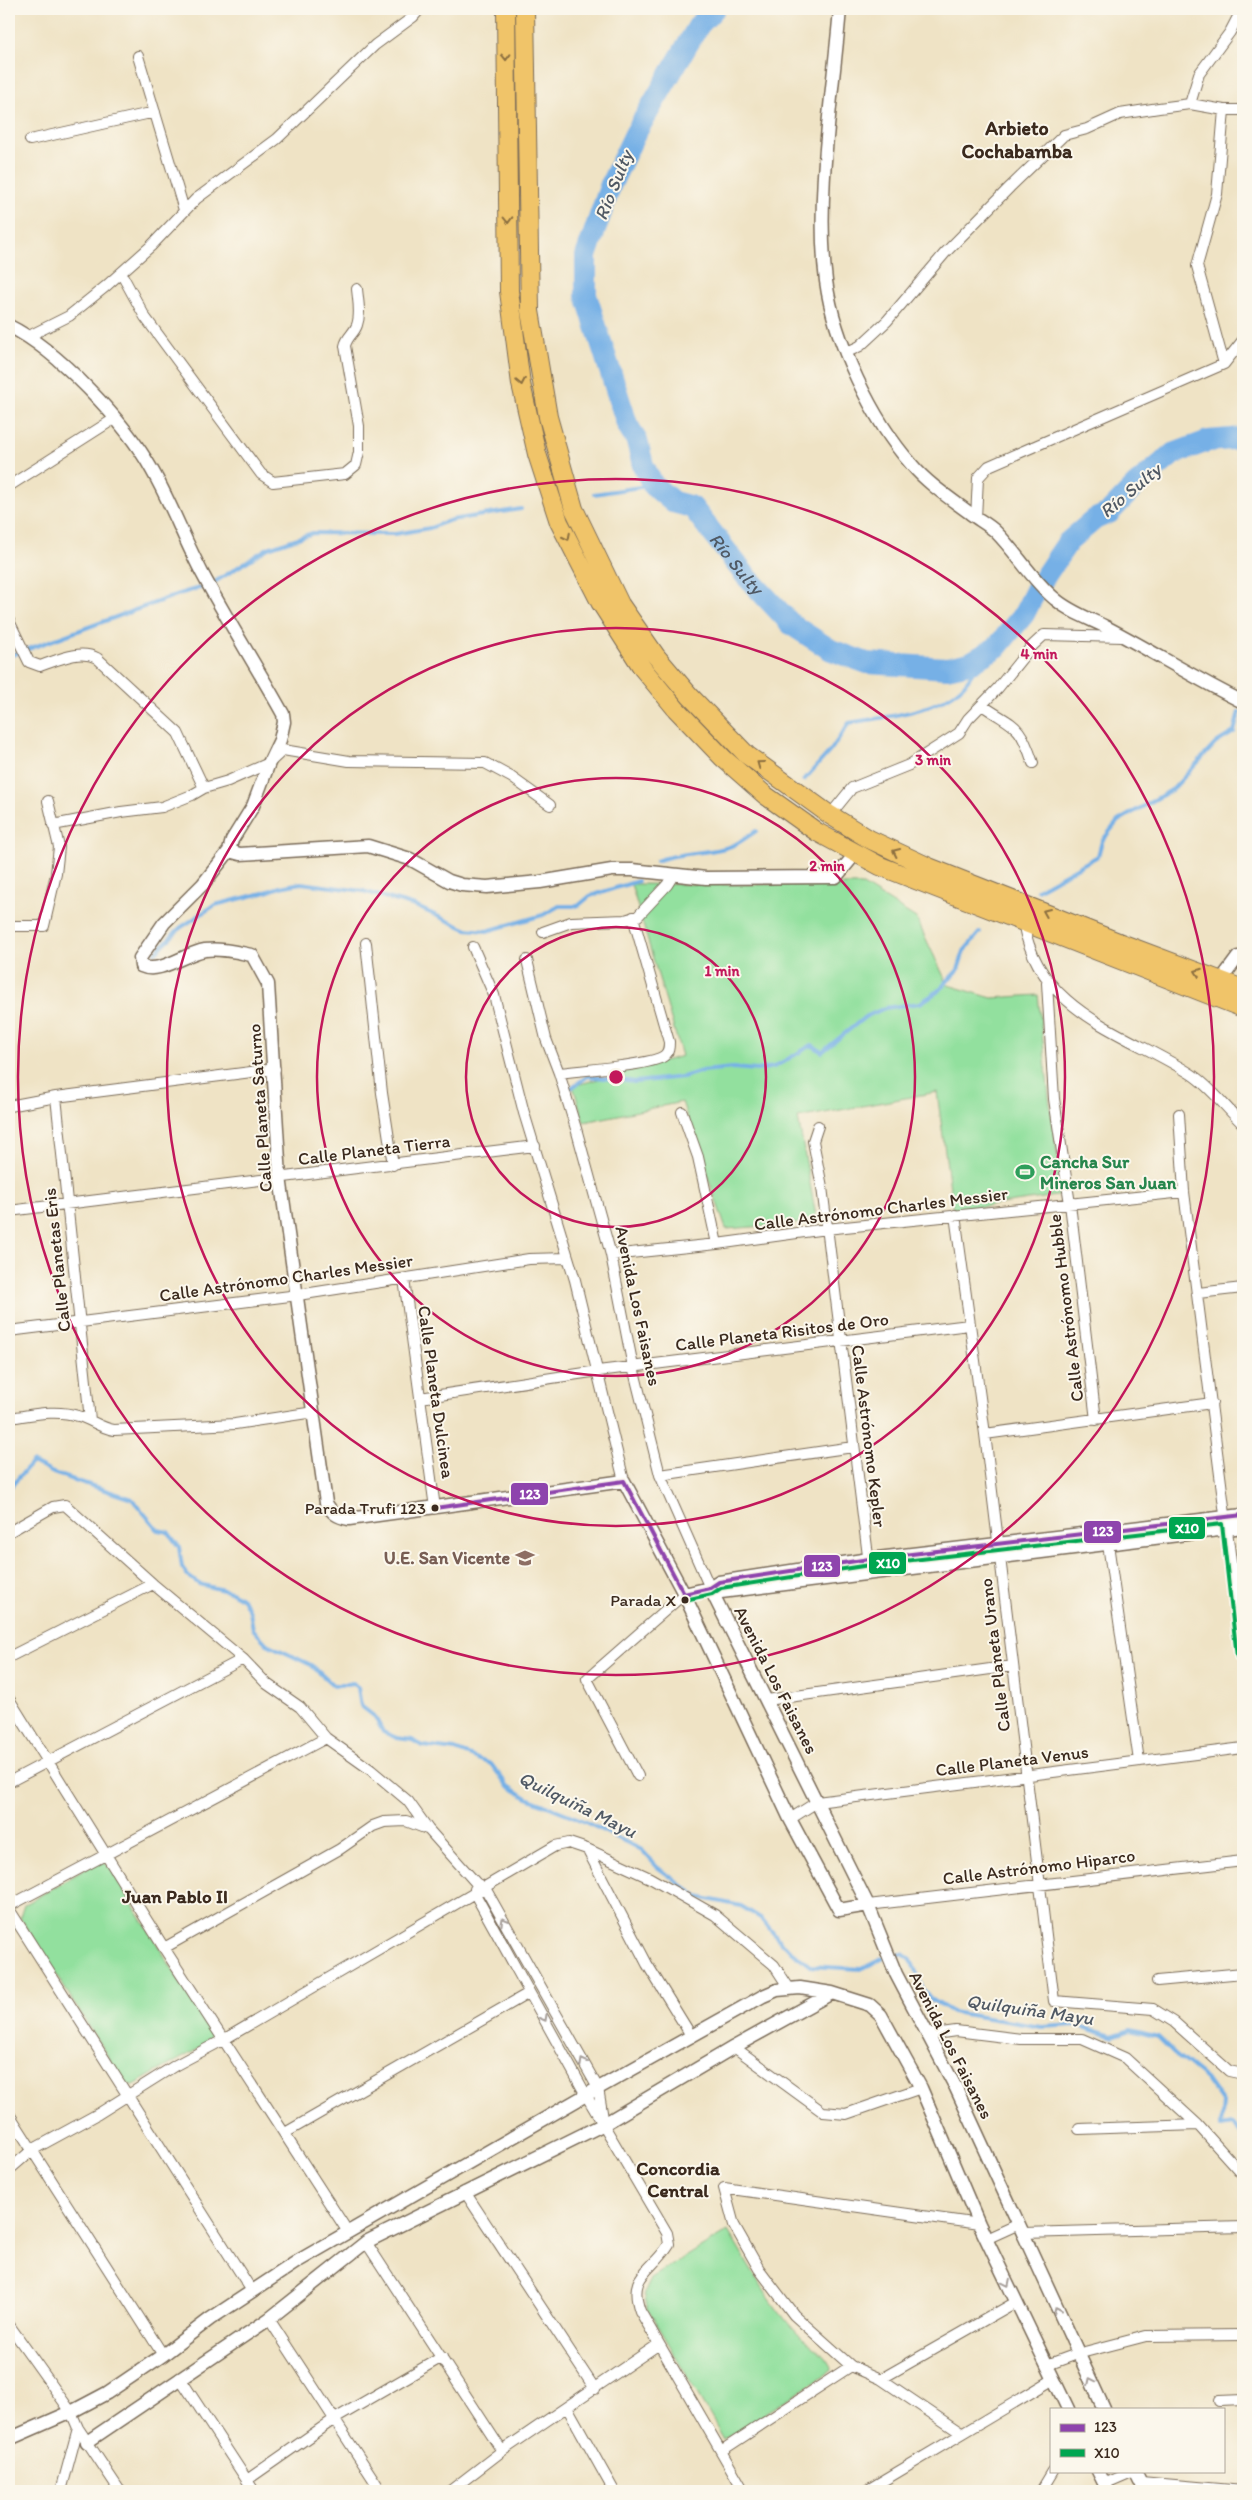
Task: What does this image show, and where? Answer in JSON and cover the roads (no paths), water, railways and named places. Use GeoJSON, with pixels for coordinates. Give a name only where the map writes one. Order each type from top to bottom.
{"type":"FeatureCollection","features":[{"type":"Feature","properties":{"kind":"highway"},"geometry":{"type":"LineString","coordinates":[[506,9],[509,291],[512,327],[521,384],[537,454],[559,522],[600,602],[643,669],[676,709],[722,758],[797,820],[880,866],[1243,1008]]}},
{"type":"Feature","properties":{"kind":"highway"},"geometry":{"type":"LineString","coordinates":[[525,9],[530,311],[548,417],[574,509],[620,604],[662,662],[690,696],[747,755],[830,815],[870,839],[928,867],[1243,989]]}},
{"type":"Feature","properties":{"kind":"street"},"geometry":{"type":"LineString","coordinates":[[27,337],[69,316],[121,273],[184,210],[276,139],[376,45],[413,17],[420,9]]}},
{"type":"Feature","properties":{"kind":"street"},"geometry":{"type":"LineString","coordinates":[[840,9],[826,159],[823,247],[826,283],[845,353],[861,388],[891,437],[912,466],[995,531],[1024,567],[1054,599],[1071,611],[1243,702]]}},
{"type":"Feature","properties":{"kind":"street"},"geometry":{"type":"LineString","coordinates":[[1190,104],[1199,74],[1230,32],[1242,9]]}},
{"type":"Feature","properties":{"kind":"street"},"geometry":{"type":"LineString","coordinates":[[138,56],[184,210]]}},
{"type":"Feature","properties":{"kind":"street"},"geometry":{"type":"LineString","coordinates":[[845,353],[860,346],[887,321],[945,253],[1064,135],[1087,129],[1120,114],[1190,104],[1224,110],[1243,110]]}},
{"type":"Feature","properties":{"kind":"street"},"geometry":{"type":"LineString","coordinates":[[1224,110],[1217,194],[1197,266],[1224,364]]}},
{"type":"Feature","properties":{"kind":"street"},"geometry":{"type":"LineString","coordinates":[[30,140],[155,112]]}},
{"type":"Feature","properties":{"kind":"street"},"geometry":{"type":"LineString","coordinates":[[121,273],[137,305],[161,340],[261,474],[273,482],[346,474],[356,465],[359,452],[359,426],[346,346],[347,338],[357,325],[359,316],[357,289]]}},
{"type":"Feature","properties":{"kind":"street"},"geometry":{"type":"LineString","coordinates":[[9,326],[27,337],[75,376],[114,419],[151,468],[202,573],[283,714],[283,730],[254,806],[232,840],[229,851],[240,854],[368,846],[410,859],[449,881],[462,885],[487,887],[540,882],[612,870],[706,878],[836,877],[856,853]]}},
{"type":"Feature","properties":{"kind":"street"},"geometry":{"type":"LineString","coordinates":[[976,518],[978,478],[989,466],[1224,364],[1243,340]]}},
{"type":"Feature","properties":{"kind":"street"},"geometry":{"type":"LineString","coordinates":[[9,486],[114,419]]}},
{"type":"Feature","properties":{"kind":"street"},"geometry":{"type":"LineString","coordinates":[[9,621],[29,662],[34,666],[40,666],[78,654],[88,654],[97,658],[178,733],[204,788]]}},
{"type":"Feature","properties":{"kind":"street"},"geometry":{"type":"LineString","coordinates":[[830,815],[852,788],[909,765],[959,733],[1031,647],[1044,635],[1123,637]]}},
{"type":"Feature","properties":{"kind":"street"},"geometry":{"type":"LineString","coordinates":[[982,705],[1008,720],[1020,730],[1032,763]]}},
{"type":"Feature","properties":{"kind":"street"},"geometry":{"type":"LineString","coordinates":[[53,825],[121,812],[162,807],[204,788],[228,781],[269,763],[283,750],[350,760],[485,763],[511,777],[550,805]]}},
{"type":"Feature","properties":{"kind":"street"},"geometry":{"type":"LineString","coordinates":[[9,926],[44,926],[56,874],[58,847],[48,801]]}},
{"type":"Feature","properties":{"kind":"street","name":"Calle Planeta Saturno"},"geometry":{"type":"LineString","coordinates":[[229,851],[203,884],[164,923],[140,958],[141,966],[148,969],[157,968],[190,953],[222,950],[252,955],[268,984],[275,1069],[280,1177],[326,1503],[330,1511],[339,1518],[349,1519],[435,1508]]}},
{"type":"Feature","properties":{"kind":"street"},"geometry":{"type":"LineString","coordinates":[[543,932],[571,922],[625,920],[638,916],[656,898],[674,874]]}},
{"type":"Feature","properties":{"kind":"street"},"geometry":{"type":"LineString","coordinates":[[560,1073],[646,1062],[666,1054],[669,1046],[633,917]]}},
{"type":"Feature","properties":{"kind":"street"},"geometry":{"type":"LineString","coordinates":[[1022,922],[1026,944],[1047,983],[1106,1029],[1193,1075],[1243,1124]]}},
{"type":"Feature","properties":{"kind":"street"},"geometry":{"type":"LineString","coordinates":[[366,943],[382,1093],[393,1165]]}},
{"type":"Feature","properties":{"kind":"street"},"geometry":{"type":"LineString","coordinates":[[473,947],[494,995],[524,1113],[568,1258],[624,1480],[684,1594],[790,1819]]}},
{"type":"Feature","properties":{"kind":"street"},"geometry":{"type":"LineString","coordinates":[[1221,980],[1238,957],[1243,957]]}},
{"type":"Feature","properties":{"kind":"street","name":"Avenida Los Faisanes"},"geometry":{"type":"LineString","coordinates":[[527,960],[546,1039],[560,1073],[611,1255],[633,1368],[660,1474],[710,1588],[868,1905],[896,1974],[956,2088],[1104,2408]]}},
{"type":"Feature","properties":{"kind":"street","name":"Calle Astrónomo Hubble"},"geometry":{"type":"LineString","coordinates":[[1047,983],[1054,1099],[1070,1204],[1096,1420]]}},
{"type":"Feature","properties":{"kind":"street"},"geometry":{"type":"LineString","coordinates":[[9,1106],[56,1097],[275,1069]]}},
{"type":"Feature","properties":{"kind":"street","name":"Calle Planetas Eris"},"geometry":{"type":"LineString","coordinates":[[56,1097],[90,1420]]}},
{"type":"Feature","properties":{"kind":"street"},"geometry":{"type":"LineString","coordinates":[[682,1112],[698,1157],[717,1244]]}},
{"type":"Feature","properties":{"kind":"street"},"geometry":{"type":"LineString","coordinates":[[1179,1114],[1184,1192],[1228,1523],[1243,1656]]}},
{"type":"Feature","properties":{"kind":"street","name":"Calle Astrónomo Kepler"},"geometry":{"type":"LineString","coordinates":[[818,1126],[812,1141],[822,1188],[869,1566]]}},
{"type":"Feature","properties":{"kind":"street","name":"Calle Planeta Tierra"},"geometry":{"type":"LineString","coordinates":[[9,1211],[535,1146]]}},
{"type":"Feature","properties":{"kind":"street","name":"Calle Astrónomo Charles Messier"},"geometry":{"type":"LineString","coordinates":[[611,1255],[717,1244],[826,1229],[1184,1192]]}},
{"type":"Feature","properties":{"kind":"street","name":"Calle Planeta Urano"},"geometry":{"type":"LineString","coordinates":[[955,1215],[985,1434],[1054,2001],[1154,2009],[1174,2022],[1229,2071],[1243,2074]]}},
{"type":"Feature","properties":{"kind":"street","name":"Calle Astrónomo Charles Messier"},"geometry":{"type":"LineString","coordinates":[[9,1331],[298,1295],[529,1259],[568,1258]]}},
{"type":"Feature","properties":{"kind":"street","name":"Calle Planeta Dulcinea"},"geometry":{"type":"LineString","coordinates":[[404,1279],[435,1508]]}},
{"type":"Feature","properties":{"kind":"street"},"geometry":{"type":"LineString","coordinates":[[1198,1293],[1243,1288]]}},
{"type":"Feature","properties":{"kind":"street","name":"Calle Planeta Risitos de Oro"},"geometry":{"type":"LineString","coordinates":[[420,1398],[598,1371],[969,1325]]}},
{"type":"Feature","properties":{"kind":"street"},"geometry":{"type":"LineString","coordinates":[[985,1434],[1212,1403]]}},
{"type":"Feature","properties":{"kind":"street"},"geometry":{"type":"LineString","coordinates":[[9,1418],[48,1412],[76,1415],[104,1428],[114,1430],[235,1424],[314,1412]]}},
{"type":"Feature","properties":{"kind":"street"},"geometry":{"type":"LineString","coordinates":[[660,1474],[853,1447]]}},
{"type":"Feature","properties":{"kind":"street"},"geometry":{"type":"LineString","coordinates":[[435,1508],[624,1480]]}},
{"type":"Feature","properties":{"kind":"street"},"geometry":{"type":"LineString","coordinates":[[9,1532],[53,1506],[65,1506],[153,1584],[243,1659],[267,1684],[300,1707],[326,1738],[371,1770],[408,1801],[428,1830],[480,1885],[598,2088],[604,2124]]}},
{"type":"Feature","properties":{"kind":"street"},"geometry":{"type":"LineString","coordinates":[[999,1550],[1108,1544],[1228,1523],[1243,1515]]}},
{"type":"Feature","properties":{"kind":"street"},"geometry":{"type":"LineString","coordinates":[[638,1776],[587,1679],[684,1594],[710,1588],[721,1592],[869,1566],[999,1550],[1228,1523],[1243,1527]]}},
{"type":"Feature","properties":{"kind":"street"},"geometry":{"type":"LineString","coordinates":[[1108,1544],[1139,1761]]}},
{"type":"Feature","properties":{"kind":"street"},"geometry":{"type":"LineString","coordinates":[[9,1657],[153,1584]]}},
{"type":"Feature","properties":{"kind":"street"},"geometry":{"type":"LineString","coordinates":[[9,1782],[243,1659]]}},
{"type":"Feature","properties":{"kind":"street"},"geometry":{"type":"LineString","coordinates":[[766,1700],[1012,1666]]}},
{"type":"Feature","properties":{"kind":"street"},"geometry":{"type":"LineString","coordinates":[[9,1699],[164,1948],[348,2232]]}},
{"type":"Feature","properties":{"kind":"street"},"geometry":{"type":"LineString","coordinates":[[252,2291],[128,2094],[116,2079],[9,1907],[326,1738]]}},
{"type":"Feature","properties":{"kind":"street","name":"Calle Planeta Venus"},"geometry":{"type":"LineString","coordinates":[[790,1819],[817,1802],[1243,1748]]}},
{"type":"Feature","properties":{"kind":"street","name":"Calle Astrónomo Hiparco"},"geometry":{"type":"LineString","coordinates":[[790,1819],[839,1910],[1040,1884],[1243,1861]]}},
{"type":"Feature","properties":{"kind":"street"},"geometry":{"type":"LineString","coordinates":[[164,1948],[340,1849],[374,1826],[389,1821],[406,1820],[428,1830]]}},
{"type":"Feature","properties":{"kind":"street"},"geometry":{"type":"LineString","coordinates":[[9,2170],[32,2150],[98,2114],[176,2065],[223,2040],[474,1894],[480,1885],[555,1846],[569,1843],[587,1849],[650,1878],[715,1915],[774,1965],[790,1988]]}},
{"type":"Feature","properties":{"kind":"street"},"geometry":{"type":"LineString","coordinates":[[587,1849],[647,1964],[692,2037]]}},
{"type":"Feature","properties":{"kind":"street"},"geometry":{"type":"LineString","coordinates":[[474,1894],[586,2095],[667,2233],[669,2244],[638,2280],[635,2297],[640,2311],[744,2491]]}},
{"type":"Feature","properties":{"kind":"street"},"geometry":{"type":"LineString","coordinates":[[1157,1981],[1243,1973]]}},
{"type":"Feature","properties":{"kind":"street"},"geometry":{"type":"LineString","coordinates":[[9,2439],[71,2412],[107,2393],[163,2355],[210,2318],[348,2232],[598,2088],[763,1996],[790,1988],[832,1993],[870,2005],[881,2015],[921,2088],[979,2224],[1068,2408]]}},
{"type":"Feature","properties":{"kind":"street"},"geometry":{"type":"LineString","coordinates":[[285,2133],[529,1993]]}},
{"type":"Feature","properties":{"kind":"street"},"geometry":{"type":"LineString","coordinates":[[87,2442],[269,2319],[366,2242],[604,2124],[734,2047],[832,1993]]}},
{"type":"Feature","properties":{"kind":"street"},"geometry":{"type":"LineString","coordinates":[[928,2034],[956,2031],[1021,2038],[1082,2040],[1125,2058],[1198,2125],[1243,2175]]}},
{"type":"Feature","properties":{"kind":"street"},"geometry":{"type":"LineString","coordinates":[[734,2047],[823,2112],[846,2114],[921,2088]]}},
{"type":"Feature","properties":{"kind":"street"},"geometry":{"type":"LineString","coordinates":[[9,2114],[163,2355]]}},
{"type":"Feature","properties":{"kind":"street"},"geometry":{"type":"LineString","coordinates":[[1079,2129],[1198,2125]]}},
{"type":"Feature","properties":{"kind":"street"},"geometry":{"type":"LineString","coordinates":[[961,2433],[881,2379],[851,2366],[794,2315],[760,2269],[734,2225],[724,2188],[979,2224]]}},
{"type":"Feature","properties":{"kind":"street"},"geometry":{"type":"LineString","coordinates":[[465,2192],[595,2389]]}},
{"type":"Feature","properties":{"kind":"street"},"geometry":{"type":"LineString","coordinates":[[986,2239],[1021,2228],[1243,2227]]}},
{"type":"Feature","properties":{"kind":"street"},"geometry":{"type":"LineString","coordinates":[[366,2242],[502,2451]]}},
{"type":"Feature","properties":{"kind":"street"},"geometry":{"type":"LineString","coordinates":[[881,2379],[1016,2302]]}},
{"type":"Feature","properties":{"kind":"street"},"geometry":{"type":"LineString","coordinates":[[269,2319],[381,2491]]}},
{"type":"Feature","properties":{"kind":"street"},"geometry":{"type":"LineString","coordinates":[[9,2325],[71,2412],[78,2428],[120,2491]]}},
{"type":"Feature","properties":{"kind":"street"},"geometry":{"type":"LineString","coordinates":[[1047,2365],[1077,2354],[1146,2336],[1243,2335]]}},
{"type":"Feature","properties":{"kind":"street"},"geometry":{"type":"LineString","coordinates":[[450,2491],[502,2451],[659,2344]]}},
{"type":"Feature","properties":{"kind":"street"},"geometry":{"type":"LineString","coordinates":[[247,2480],[333,2420],[442,2357]]}},
{"type":"Feature","properties":{"kind":"street"},"geometry":{"type":"LineString","coordinates":[[721,2451],[851,2366]]}},
{"type":"Feature","properties":{"kind":"street"},"geometry":{"type":"LineString","coordinates":[[180,2378],[254,2491]]}},
{"type":"Feature","properties":{"kind":"street"},"geometry":{"type":"LineString","coordinates":[[866,2491],[1054,2379]]}},
{"type":"Feature","properties":{"kind":"street"},"geometry":{"type":"LineString","coordinates":[[1219,2401],[1243,2400]]}},
{"type":"Feature","properties":{"kind":"street"},"geometry":{"type":"LineString","coordinates":[[567,2407],[614,2491]]}},
{"type":"Feature","properties":{"kind":"street"},"geometry":{"type":"LineString","coordinates":[[61,2491],[78,2428]]}},
{"type":"Feature","properties":{"kind":"street"},"geometry":{"type":"LineString","coordinates":[[1041,2491],[1052,2472]]}},
{"type":"Feature","properties":{"kind":"street"},"geometry":{"type":"LineString","coordinates":[[1098,2472],[1106,2487],[1139,2479],[1243,2491]]}},
{"type":"Feature","properties":{"kind":"waterway","name":"Río Sulty"},"geometry":{"type":"LineString","coordinates":[[714,9],[699,25],[635,134],[611,184],[586,256],[586,295],[627,424],[637,441],[643,465],[653,485],[673,502],[692,507],[746,576],[792,625],[831,650],[867,663],[947,668],[970,663],[997,647],[1024,614],[1037,588],[1068,542],[1095,519],[1109,513],[1136,485],[1173,454],[1208,441],[1243,438]]}},
{"type":"Feature","properties":{"kind":"waterway"},"geometry":{"type":"LineString","coordinates":[[594,494],[653,485]]}},
{"type":"Feature","properties":{"kind":"waterway"},"geometry":{"type":"LineString","coordinates":[[9,656],[182,593],[210,585],[268,548],[313,533],[395,534],[430,528],[451,520],[521,509]]}},
{"type":"Feature","properties":{"kind":"waterway"},"geometry":{"type":"LineString","coordinates":[[804,780],[831,750],[849,723],[910,712],[940,701],[964,685],[986,653]]}},
{"type":"Feature","properties":{"kind":"waterway"},"geometry":{"type":"LineString","coordinates":[[1037,890],[1098,856],[1102,841],[1118,821],[1173,789],[1216,743],[1234,732],[1239,712]]}},
{"type":"Feature","properties":{"kind":"waterway"},"geometry":{"type":"LineString","coordinates":[[656,861],[673,856],[729,847],[756,831]]}},
{"type":"Feature","properties":{"kind":"waterway"},"geometry":{"type":"LineString","coordinates":[[155,953],[180,928],[215,905],[301,883],[363,891],[415,906],[466,929],[487,931],[543,915],[559,906],[578,906],[590,896],[638,881]]}},
{"type":"Feature","properties":{"kind":"waterway"},"geometry":{"type":"LineString","coordinates":[[571,1088],[588,1076],[635,1082],[683,1077],[702,1071],[733,1068],[757,1070],[774,1067],[812,1045],[822,1052],[865,1017],[885,1008],[920,1003],[937,992],[958,970],[964,951],[980,932]]}},
{"type":"Feature","properties":{"kind":"waterway","name":"Quilquiña Mayu"},"geometry":{"type":"LineString","coordinates":[[9,1489],[32,1462],[53,1473],[132,1499],[158,1530],[168,1532],[179,1547],[182,1567],[188,1576],[199,1584],[231,1592],[243,1599],[250,1612],[253,1629],[267,1644],[311,1665],[334,1686],[353,1683],[358,1688],[361,1706],[375,1717],[383,1732],[397,1738],[412,1740],[423,1746],[455,1750],[491,1764],[507,1785],[527,1798],[577,1818],[642,1850],[657,1867],[698,1897],[741,1906],[762,1919],[782,1944],[810,1966],[861,1969],[886,1957]]}},
{"type":"Feature","properties":{"kind":"waterway","name":"Quilquiña Mayu"},"geometry":{"type":"LineString","coordinates":[[892,1956],[903,1954],[911,1960],[923,1989],[931,1999],[952,2012],[1041,2027],[1076,2025],[1112,2036],[1131,2030],[1158,2037],[1174,2053],[1206,2079],[1223,2103],[1221,2126],[1233,2124],[1243,2137]]}},
{"type":"Feature","properties":{"kind":"place","name":"Cancha Sur Mineros San Juan"},"geometry":{"type":"Point","coordinates":[1025,1172]}},
{"type":"Feature","properties":{"kind":"place","name":"Parada Trufi 123"},"geometry":{"type":"Point","coordinates":[435,1508]}},
{"type":"Feature","properties":{"kind":"place","name":"U.E. San Vicente"},"geometry":{"type":"Point","coordinates":[525,1558]}},
{"type":"Feature","properties":{"kind":"place","name":"Parada X"},"geometry":{"type":"Point","coordinates":[685,1600]}},
{"type":"Feature","properties":{"kind":"district","name":"Arbieto Cochabamba"},"geometry":{"type":"Point","coordinates":[1017,140]}},
{"type":"Feature","properties":{"kind":"district","name":"Juan Pablo II"},"geometry":{"type":"Point","coordinates":[175,1896]}},
{"type":"Feature","properties":{"kind":"district","name":"Concordia Central"},"geometry":{"type":"Point","coordinates":[678,2179]}}]}
